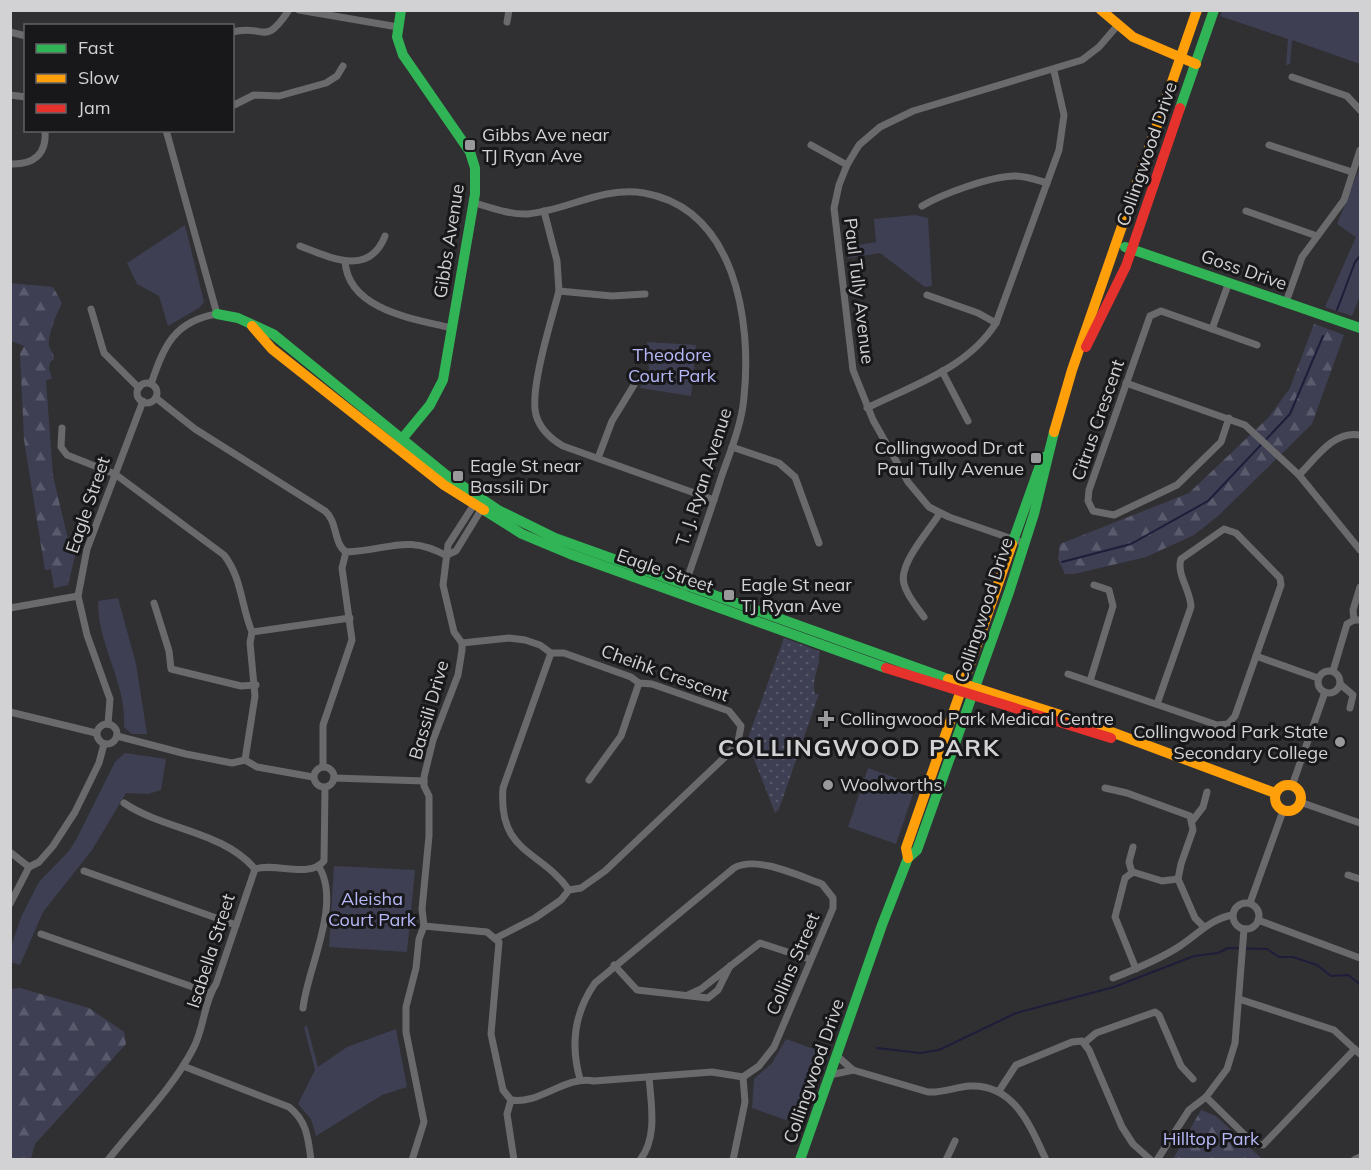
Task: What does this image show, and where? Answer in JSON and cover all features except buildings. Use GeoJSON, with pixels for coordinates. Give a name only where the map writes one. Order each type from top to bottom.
{"type":"FeatureCollection","features":[{"type":"Feature","properties":{"kind":"street"},"geometry":{"type":"LineString","coordinates":[[234,32],[272,32],[289,10]]}},
{"type":"Feature","properties":{"kind":"street"},"geometry":{"type":"LineString","coordinates":[[299,10],[398,27]]}},
{"type":"Feature","properties":{"kind":"street","name":"Gibbs Avenue"},"geometry":{"type":"LineString","coordinates":[[399,443],[430,405],[440,387],[452,328],[469,218],[475,203],[475,161],[403,54],[398,27],[401,10]]}},
{"type":"Feature","properties":{"kind":"street"},"geometry":{"type":"LineString","coordinates":[[507,22],[509,10]]}},
{"type":"Feature","properties":{"kind":"street"},"geometry":{"type":"LineString","coordinates":[[1101,10],[1117,26],[1142,42],[1197,60]]}},
{"type":"Feature","properties":{"kind":"street","name":"Collingwood Drive"},"geometry":{"type":"LineString","coordinates":[[800,1160],[908,858],[917,850],[975,692],[1072,370],[1197,10]]}},
{"type":"Feature","properties":{"kind":"street","name":"Collingwood Drive"},"geometry":{"type":"LineString","coordinates":[[1072,370],[1114,293],[1132,249],[1214,10]]}},
{"type":"Feature","properties":{"kind":"street","name":"Paul Tully Avenue"},"geometry":{"type":"LineString","coordinates":[[1019,541],[929,507],[908,482],[867,408],[853,370],[836,231],[836,196],[847,165],[866,139],[897,117],[1083,60],[1099,47],[1117,26]]}},
{"type":"Feature","properties":{"kind":"street"},"geometry":{"type":"LineString","coordinates":[[234,105],[254,95],[279,96],[326,83],[338,76],[342,66]]}},
{"type":"Feature","properties":{"kind":"street"},"geometry":{"type":"LineString","coordinates":[[867,408],[969,355],[983,342],[996,323],[1059,150],[1063,126],[1063,106],[1054,70]]}},
{"type":"Feature","properties":{"kind":"street"},"geometry":{"type":"LineString","coordinates":[[1292,77],[1347,96],[1360,110]]}},
{"type":"Feature","properties":{"kind":"street"},"geometry":{"type":"LineString","coordinates":[[10,164],[25,164],[39,156],[44,149],[45,132]]}},
{"type":"Feature","properties":{"kind":"street"},"geometry":{"type":"LineString","coordinates":[[151,384],[167,344],[177,330],[202,316],[217,314],[168,132]]}},
{"type":"Feature","properties":{"kind":"street"},"geometry":{"type":"LineString","coordinates":[[811,145],[847,165]]}},
{"type":"Feature","properties":{"kind":"street"},"geometry":{"type":"LineString","coordinates":[[1269,145],[1352,172]]}},
{"type":"Feature","properties":{"kind":"street"},"geometry":{"type":"LineString","coordinates":[[1286,302],[1302,257],[1344,200],[1360,150]]}},
{"type":"Feature","properties":{"kind":"street"},"geometry":{"type":"LineString","coordinates":[[922,206],[938,196],[1011,176],[1028,177],[1047,183]]}},
{"type":"Feature","properties":{"kind":"street","name":"T. J. Ryan Avenue"},"geometry":{"type":"LineString","coordinates":[[475,203],[518,213],[544,211],[603,194],[642,192],[684,208],[710,230],[727,260],[742,310],[745,338],[744,398],[732,447],[684,589]]}},
{"type":"Feature","properties":{"kind":"street"},"geometry":{"type":"LineString","coordinates":[[544,211],[557,261],[559,291],[536,392],[537,417],[553,440],[714,500]]}},
{"type":"Feature","properties":{"kind":"street"},"geometry":{"type":"LineString","coordinates":[[1246,211],[1317,236]]}},
{"type":"Feature","properties":{"kind":"street"},"geometry":{"type":"LineString","coordinates":[[300,246],[345,261],[368,259],[374,256],[385,236]]}},
{"type":"Feature","properties":{"kind":"street","name":"Goss Drive"},"geometry":{"type":"LineString","coordinates":[[1116,244],[1360,328]]}},
{"type":"Feature","properties":{"kind":"street"},"geometry":{"type":"LineString","coordinates":[[345,261],[346,272],[352,284],[369,300],[396,314],[452,328]]}},
{"type":"Feature","properties":{"kind":"street"},"geometry":{"type":"LineString","coordinates":[[1229,282],[1212,329],[1257,345]]}},
{"type":"Feature","properties":{"kind":"street"},"geometry":{"type":"LineString","coordinates":[[559,291],[612,296],[645,294]]}},
{"type":"Feature","properties":{"kind":"street"},"geometry":{"type":"LineString","coordinates":[[927,295],[978,313],[996,323]]}},
{"type":"Feature","properties":{"kind":"street"},"geometry":{"type":"LineString","coordinates":[[91,309],[104,353],[139,388]]}},
{"type":"Feature","properties":{"kind":"street","name":"Citrus Crescent"},"geometry":{"type":"LineString","coordinates":[[1212,329],[1161,310],[1153,312],[1089,490],[1088,501],[1093,511],[1104,515],[1114,515],[1177,485],[1221,442],[1229,418]]}},
{"type":"Feature","properties":{"kind":"street","name":"Eagle Street"},"geometry":{"type":"LineString","coordinates":[[217,314],[238,318],[273,334],[399,443],[478,505],[684,589],[961,689],[1098,736],[1127,740],[1275,793]]}},
{"type":"Feature","properties":{"kind":"street"},"geometry":{"type":"LineString","coordinates":[[942,371],[968,421]]}},
{"type":"Feature","properties":{"kind":"street"},"geometry":{"type":"LineString","coordinates":[[1126,383],[1245,425],[1299,475],[1360,550]]}},
{"type":"Feature","properties":{"kind":"street"},"geometry":{"type":"LineString","coordinates":[[151,384],[143,384],[138,394],[143,401],[149,402],[156,398]]}},
{"type":"Feature","properties":{"kind":"street"},"geometry":{"type":"LineString","coordinates":[[151,384],[156,390],[156,398]]}},
{"type":"Feature","properties":{"kind":"street"},"geometry":{"type":"LineString","coordinates":[[598,458],[612,421],[634,385]]}},
{"type":"Feature","properties":{"kind":"street"},"geometry":{"type":"LineString","coordinates":[[156,398],[195,429],[326,510],[334,522],[339,544],[346,552]]}},
{"type":"Feature","properties":{"kind":"street","name":"Eagle Street"},"geometry":{"type":"LineString","coordinates":[[108,724],[110,699],[87,635],[78,596],[87,549],[143,401]]}},
{"type":"Feature","properties":{"kind":"street"},"geometry":{"type":"LineString","coordinates":[[62,428],[61,447],[67,455],[115,474],[224,555],[239,579],[246,622],[252,632],[250,643],[256,686],[246,760]]}},
{"type":"Feature","properties":{"kind":"street"},"geometry":{"type":"LineString","coordinates":[[1299,475],[1335,439],[1344,434],[1360,435]]}},
{"type":"Feature","properties":{"kind":"street"},"geometry":{"type":"LineString","coordinates":[[732,447],[779,463],[795,477],[819,543]]}},
{"type":"Feature","properties":{"kind":"street"},"geometry":{"type":"LineString","coordinates":[[346,552],[408,543],[448,555],[456,551],[478,505]]}},
{"type":"Feature","properties":{"kind":"street"},"geometry":{"type":"LineString","coordinates":[[924,617],[906,589],[903,576],[906,564],[940,513]]}},
{"type":"Feature","properties":{"kind":"street"},"geometry":{"type":"LineString","coordinates":[[1068,674],[1090,681],[1157,704],[1217,724],[1228,723],[1235,716],[1281,585],[1280,578],[1236,533],[1224,529],[1181,559],[1179,565],[1191,599],[1191,607],[1157,704]]}},
{"type":"Feature","properties":{"kind":"street","name":"Collingwood Drive"},"geometry":{"type":"LineString","coordinates":[[908,858],[906,848],[961,689],[1019,541]]}},
{"type":"Feature","properties":{"kind":"street"},"geometry":{"type":"LineString","coordinates":[[323,767],[323,725],[352,640],[342,568],[346,552]]}},
{"type":"Feature","properties":{"kind":"street","name":"Bassili Drive"},"geometry":{"type":"LineString","coordinates":[[412,1160],[424,1122],[406,1032],[406,1007],[416,968],[419,939],[424,926],[422,909],[429,836],[429,796],[423,781],[434,740],[458,675],[462,644],[454,632],[443,585],[448,555]]}},
{"type":"Feature","properties":{"kind":"street"},"geometry":{"type":"LineString","coordinates":[[1090,681],[1113,606],[1109,590],[1094,585]]}},
{"type":"Feature","properties":{"kind":"street"},"geometry":{"type":"LineString","coordinates":[[1333,671],[1347,624],[1357,620],[1353,610],[1360,587]]}},
{"type":"Feature","properties":{"kind":"street"},"geometry":{"type":"LineString","coordinates":[[10,600],[12,608],[78,596]]}},
{"type":"Feature","properties":{"kind":"street"},"geometry":{"type":"LineString","coordinates":[[154,603],[169,651],[171,669],[241,686],[256,686]]}},
{"type":"Feature","properties":{"kind":"street"},"geometry":{"type":"LineString","coordinates":[[252,632],[350,618]]}},
{"type":"Feature","properties":{"kind":"street","name":"Cheihk Crescent"},"geometry":{"type":"LineString","coordinates":[[462,644],[509,638],[540,645],[550,653],[564,653],[631,677],[639,683],[652,684],[729,711],[738,719],[741,733],[738,742],[726,756],[605,871],[581,888],[569,890],[561,900],[535,918],[496,938]]}},
{"type":"Feature","properties":{"kind":"street"},"geometry":{"type":"LineString","coordinates":[[550,653],[503,788],[502,811],[507,828],[520,847],[564,882],[569,890]]}},
{"type":"Feature","properties":{"kind":"street"},"geometry":{"type":"LineString","coordinates":[[1256,656],[1318,678]]}},
{"type":"Feature","properties":{"kind":"street"},"geometry":{"type":"LineString","coordinates":[[1325,692],[1318,685],[1318,678],[1323,672],[1333,671],[1338,675],[1340,684],[1353,695],[1350,708]]}},
{"type":"Feature","properties":{"kind":"street"},"geometry":{"type":"LineString","coordinates":[[589,780],[621,736],[639,683]]}},
{"type":"Feature","properties":{"kind":"street"},"geometry":{"type":"LineString","coordinates":[[1325,692],[1336,690],[1340,684]]}},
{"type":"Feature","properties":{"kind":"street"},"geometry":{"type":"LineString","coordinates":[[1292,786],[1325,692]]}},
{"type":"Feature","properties":{"kind":"street"},"geometry":{"type":"LineString","coordinates":[[10,712],[96,733]]}},
{"type":"Feature","properties":{"kind":"street"},"geometry":{"type":"LineString","coordinates":[[96,733],[102,725],[108,724],[115,728],[117,736]]}},
{"type":"Feature","properties":{"kind":"street"},"geometry":{"type":"LineString","coordinates":[[96,733],[98,741],[104,744],[110,744],[117,736]]}},
{"type":"Feature","properties":{"kind":"street"},"geometry":{"type":"LineString","coordinates":[[117,736],[186,754],[232,763],[246,760],[257,767],[313,777]]}},
{"type":"Feature","properties":{"kind":"street"},"geometry":{"type":"LineString","coordinates":[[10,904],[29,867],[39,862],[53,846],[75,812],[99,763],[104,744]]}},
{"type":"Feature","properties":{"kind":"street"},"geometry":{"type":"LineString","coordinates":[[323,767],[332,770],[334,778],[331,785],[325,788],[318,786],[313,777],[317,769],[323,767]]}},
{"type":"Feature","properties":{"kind":"street"},"geometry":{"type":"LineString","coordinates":[[334,778],[423,781]]}},
{"type":"Feature","properties":{"kind":"street"},"geometry":{"type":"LineString","coordinates":[[1292,786],[1300,794],[1300,802],[1296,809],[1283,811],[1275,802],[1275,793],[1280,787],[1292,786]]}},
{"type":"Feature","properties":{"kind":"street"},"geometry":{"type":"LineString","coordinates":[[124,803],[139,813],[224,844],[246,858],[255,869],[264,866],[312,869],[319,867],[324,861],[325,788]]}},
{"type":"Feature","properties":{"kind":"street"},"geometry":{"type":"LineString","coordinates":[[1105,788],[1170,808],[1190,816],[1193,820],[1194,830],[1181,864],[1178,879],[1195,918],[1204,927]]}},
{"type":"Feature","properties":{"kind":"street"},"geometry":{"type":"LineString","coordinates":[[1193,820],[1203,807],[1207,792]]}},
{"type":"Feature","properties":{"kind":"street"},"geometry":{"type":"LineString","coordinates":[[1300,802],[1360,823]]}},
{"type":"Feature","properties":{"kind":"street"},"geometry":{"type":"LineString","coordinates":[[1250,903],[1283,811]]}},
{"type":"Feature","properties":{"kind":"street"},"geometry":{"type":"LineString","coordinates":[[1132,873],[1129,862],[1133,847]]}},
{"type":"Feature","properties":{"kind":"street"},"geometry":{"type":"LineString","coordinates":[[10,852],[29,867]]}},
{"type":"Feature","properties":{"kind":"street","name":"Collins Street"},"geometry":{"type":"LineString","coordinates":[[580,1079],[574,1047],[576,1020],[582,1001],[595,983],[734,867],[751,862],[822,884],[829,889],[834,905],[818,947],[809,959],[806,975],[774,1047],[759,1066],[743,1077]]}},
{"type":"Feature","properties":{"kind":"street"},"geometry":{"type":"LineString","coordinates":[[303,1008],[321,943],[326,880],[319,867]]}},
{"type":"Feature","properties":{"kind":"street","name":"Isabella Street"},"geometry":{"type":"LineString","coordinates":[[108,1160],[183,1066],[195,1046],[208,1008],[210,993],[216,984],[255,869]]}},
{"type":"Feature","properties":{"kind":"street"},"geometry":{"type":"LineString","coordinates":[[84,871],[236,925]]}},
{"type":"Feature","properties":{"kind":"street"},"geometry":{"type":"LineString","coordinates":[[1137,969],[1115,916],[1125,878],[1132,873],[1143,874],[1162,881],[1178,879]]}},
{"type":"Feature","properties":{"kind":"street"},"geometry":{"type":"LineString","coordinates":[[1348,875],[1360,879]]}},
{"type":"Feature","properties":{"kind":"street"},"geometry":{"type":"LineString","coordinates":[[1113,978],[1137,969],[1180,946],[1204,927],[1232,915],[1238,905],[1250,903]]}},
{"type":"Feature","properties":{"kind":"street"},"geometry":{"type":"LineString","coordinates":[[1232,915],[1235,925],[1244,929],[1251,928],[1258,920],[1257,910],[1250,903]]}},
{"type":"Feature","properties":{"kind":"street"},"geometry":{"type":"LineString","coordinates":[[1258,920],[1360,958]]}},
{"type":"Feature","properties":{"kind":"street"},"geometry":{"type":"LineString","coordinates":[[424,926],[487,932],[496,938],[499,948],[491,1034],[503,1090],[511,1100]]}},
{"type":"Feature","properties":{"kind":"street"},"geometry":{"type":"LineString","coordinates":[[1157,1160],[1189,1110],[1206,1097],[1227,1069],[1235,1043],[1244,929]]}},
{"type":"Feature","properties":{"kind":"street"},"geometry":{"type":"LineString","coordinates":[[41,934],[210,993]]}},
{"type":"Feature","properties":{"kind":"street"},"geometry":{"type":"LineString","coordinates":[[686,995],[702,989],[760,943],[809,959]]}},
{"type":"Feature","properties":{"kind":"street"},"geometry":{"type":"LineString","coordinates":[[614,966],[637,990],[713,996],[730,966]]}},
{"type":"Feature","properties":{"kind":"street"},"geometry":{"type":"LineString","coordinates":[[1206,1097],[1254,1144],[1263,1145],[1358,1052],[1334,1030],[1239,999]]}},
{"type":"Feature","properties":{"kind":"street"},"geometry":{"type":"LineString","coordinates":[[999,1091],[1016,1065],[1072,1042],[1084,1043],[1096,1033],[1155,1012],[1159,1015],[1181,1066],[1194,1079]]}},
{"type":"Feature","properties":{"kind":"street"},"geometry":{"type":"LineString","coordinates":[[1084,1043],[1122,1127],[1133,1144],[1150,1160]]}},
{"type":"Feature","properties":{"kind":"street"},"geometry":{"type":"LineString","coordinates":[[837,1056],[853,1070],[928,1092],[974,1086],[999,1091],[1024,1116],[1046,1160]]}},
{"type":"Feature","properties":{"kind":"street"},"geometry":{"type":"LineString","coordinates":[[183,1066],[289,1107],[302,1119],[307,1129],[311,1160]]}},
{"type":"Feature","properties":{"kind":"street"},"geometry":{"type":"LineString","coordinates":[[830,1075],[853,1070]]}},
{"type":"Feature","properties":{"kind":"street"},"geometry":{"type":"LineString","coordinates":[[511,1100],[521,1100],[580,1079],[594,1081],[712,1072],[743,1077],[745,1102],[733,1160]]}},
{"type":"Feature","properties":{"kind":"street"},"geometry":{"type":"LineString","coordinates":[[640,1160],[647,1150],[650,1136],[649,1077]]}},
{"type":"Feature","properties":{"kind":"street"},"geometry":{"type":"LineString","coordinates":[[511,1100],[507,1114],[514,1160]]}},
{"type":"Feature","properties":{"kind":"street"},"geometry":{"type":"LineString","coordinates":[[946,1160],[956,1141]]}},
{"type":"Feature","properties":{"kind":"street"},"geometry":{"type":"LineString","coordinates":[[1353,1160],[1360,1157]]}},
{"type":"Feature","properties":{"kind":"green space"},"geometry":{"type":"Polygon","coordinates":[[[1223,10],[1360,11],[1360,64],[1292,40],[1290,64],[1286,65],[1288,39],[1220,16],[1223,10]]]}},
{"type":"Feature","properties":{"kind":"green space"},"geometry":{"type":"Polygon","coordinates":[[[1360,167],[1360,296],[1352,316],[1325,307],[1356,237],[1337,224],[1360,167]]]}},
{"type":"Feature","properties":{"kind":"green space"},"geometry":{"type":"Polygon","coordinates":[[[915,215],[928,218],[932,286],[925,287],[880,253],[848,258],[847,247],[876,242],[874,219],[915,215]]]}},
{"type":"Feature","properties":{"kind":"green space"},"geometry":{"type":"Polygon","coordinates":[[[185,225],[204,302],[199,308],[168,326],[159,296],[137,284],[127,263],[185,225]]]}},
{"type":"Feature","properties":{"kind":"green space"},"geometry":{"type":"Polygon","coordinates":[[[10,283],[53,287],[62,303],[50,336],[49,345],[54,359],[50,362],[49,369],[52,378],[46,381],[53,476],[68,539],[79,539],[68,585],[54,588],[51,569],[45,570],[24,440],[20,354],[24,346],[11,341],[10,283]]]}},
{"type":"Feature","properties":{"kind":"green space"},"geometry":{"type":"Polygon","coordinates":[[[1314,324],[1344,335],[1312,424],[1218,516],[1194,535],[1146,557],[1074,574],[1065,574],[1058,559],[1060,544],[1189,493],[1269,417],[1290,388],[1314,324]]]}},
{"type":"Feature","properties":{"kind":"green space","name":"Theodore Court Park"},"geometry":{"type":"Polygon","coordinates":[[[647,342],[696,345],[691,396],[640,388],[649,369],[647,342]]]}},
{"type":"Feature","properties":{"kind":"green space"},"geometry":{"type":"Polygon","coordinates":[[[118,598],[136,664],[147,734],[132,734],[124,727],[121,695],[102,633],[98,601],[118,598]]]}},
{"type":"Feature","properties":{"kind":"green space"},"geometry":{"type":"Polygon","coordinates":[[[784,638],[819,651],[814,688],[815,694],[819,694],[779,809],[775,813],[747,741],[784,638]]]}},
{"type":"Feature","properties":{"kind":"green space"},"geometry":{"type":"Polygon","coordinates":[[[125,753],[166,759],[161,790],[148,794],[126,793],[92,850],[43,912],[20,965],[11,962],[11,946],[22,915],[39,882],[69,851],[115,762],[125,753]]]}},
{"type":"Feature","properties":{"kind":"green space"},"geometry":{"type":"Polygon","coordinates":[[[868,768],[916,785],[896,844],[848,827],[868,768]]]}},
{"type":"Feature","properties":{"kind":"green space","name":"Aleisha Court Park"},"geometry":{"type":"Polygon","coordinates":[[[334,866],[415,870],[407,952],[329,947],[334,866]]]}},
{"type":"Feature","properties":{"kind":"green space"},"geometry":{"type":"Polygon","coordinates":[[[20,988],[89,1008],[124,1032],[126,1044],[35,1144],[31,1159],[11,1159],[11,989],[20,988]]]}},
{"type":"Feature","properties":{"kind":"green space"},"geometry":{"type":"Polygon","coordinates":[[[307,1026],[318,1067],[347,1047],[396,1029],[407,1087],[382,1095],[316,1136],[311,1119],[298,1104],[315,1070],[304,1027],[307,1026]]]}},
{"type":"Feature","properties":{"kind":"green space"},"geometry":{"type":"Polygon","coordinates":[[[786,1039],[825,1053],[800,1125],[752,1108],[754,1079],[772,1063],[786,1039]]]}},
{"type":"Feature","properties":{"kind":"green space","name":"Hilltop Park"},"geometry":{"type":"Polygon","coordinates":[[[1201,1110],[1216,1116],[1262,1159],[1173,1159],[1201,1110]]]}},
{"type":"Feature","properties":{"kind":"waterway"},"geometry":{"type":"LineString","coordinates":[[1337,310],[1355,262],[1360,256]]}},
{"type":"Feature","properties":{"kind":"waterway"},"geometry":{"type":"LineString","coordinates":[[1062,562],[1131,544],[1208,501],[1290,414],[1323,336]]}},
{"type":"Feature","properties":{"kind":"waterway"},"geometry":{"type":"LineString","coordinates":[[877,1048],[920,1053],[939,1050],[1016,1013],[1114,987],[1194,956],[1218,953],[1228,948],[1267,949],[1279,957],[1293,957],[1317,965],[1331,976],[1348,975],[1360,984]]}},
{"type":"Feature","properties":{"kind":"traffic: fast"},"geometry":{"type":"LineString","coordinates":[[397,445],[430,405],[443,380],[475,194],[475,168],[470,152],[403,55],[397,37],[401,10]]}},
{"type":"Feature","properties":{"kind":"traffic: fast"},"geometry":{"type":"LineString","coordinates":[[1180,108],[1214,10]]}},
{"type":"Feature","properties":{"kind":"traffic: fast"},"geometry":{"type":"LineString","coordinates":[[1125,247],[1360,328]]}},
{"type":"Feature","properties":{"kind":"traffic: fast"},"geometry":{"type":"LineString","coordinates":[[217,314],[238,318],[273,334],[446,475],[498,510],[555,538],[948,679]]}},
{"type":"Feature","properties":{"kind":"traffic: fast"},"geometry":{"type":"LineString","coordinates":[[800,1160],[882,925],[908,858],[917,850],[1009,592],[1034,514],[1054,432]]}},
{"type":"Feature","properties":{"kind":"traffic: fast"},"geometry":{"type":"LineString","coordinates":[[1012,544],[1043,457]]}},
{"type":"Feature","properties":{"kind":"traffic: fast"},"geometry":{"type":"LineString","coordinates":[[484,510],[522,534],[570,554],[886,668]]}},
{"type":"Feature","properties":{"kind":"traffic: slow"},"geometry":{"type":"LineString","coordinates":[[1101,10],[1133,37],[1196,64]]}},
{"type":"Feature","properties":{"kind":"traffic: slow"},"geometry":{"type":"LineString","coordinates":[[1054,432],[1072,370],[1197,10]]}},
{"type":"Feature","properties":{"kind":"traffic: slow"},"geometry":{"type":"LineString","coordinates":[[252,326],[272,349],[444,485],[484,510]]}},
{"type":"Feature","properties":{"kind":"traffic: slow"},"geometry":{"type":"LineString","coordinates":[[908,858],[906,848],[1012,544]]}},
{"type":"Feature","properties":{"kind":"traffic: slow"},"geometry":{"type":"LineString","coordinates":[[948,679],[1098,727],[1275,793]]}},
{"type":"Feature","properties":{"kind":"traffic: slow"},"geometry":{"type":"LineString","coordinates":[[1288,785],[1297,789],[1301,798],[1297,807],[1288,811],[1279,807],[1275,798],[1279,789],[1288,785]]}},
{"type":"Feature","properties":{"kind":"traffic: jam"},"geometry":{"type":"LineString","coordinates":[[1086,347],[1126,266],[1180,108]]}},
{"type":"Feature","properties":{"kind":"traffic: jam"},"geometry":{"type":"LineString","coordinates":[[886,668],[1111,738]]}},
{"type":"Feature","properties":{"kind":"place","name":"Gibbs Ave near TJ Ryan Ave"},"geometry":{"type":"Point","coordinates":[470,145]}},
{"type":"Feature","properties":{"kind":"place","name":"Collingwood Dr at Paul Tully Avenue"},"geometry":{"type":"Point","coordinates":[1036,458]}},
{"type":"Feature","properties":{"kind":"place","name":"Eagle St near Bassili Dr"},"geometry":{"type":"Point","coordinates":[458,476]}},
{"type":"Feature","properties":{"kind":"place","name":"Eagle St near TJ Ryan Ave"},"geometry":{"type":"Point","coordinates":[729,595]}},
{"type":"Feature","properties":{"kind":"place","name":"Collingwood Park Medical Centre"},"geometry":{"type":"Point","coordinates":[826,719]}},
{"type":"Feature","properties":{"kind":"place","name":"Collingwood Park State Secondary College"},"geometry":{"type":"Point","coordinates":[1340,742]}},
{"type":"Feature","properties":{"kind":"place","name":"Woolworths"},"geometry":{"type":"Point","coordinates":[828,785]}},
{"type":"Feature","properties":{"kind":"district","name":"COLLINGWOOD PARK"},"geometry":{"type":"Point","coordinates":[859,748]}}]}
